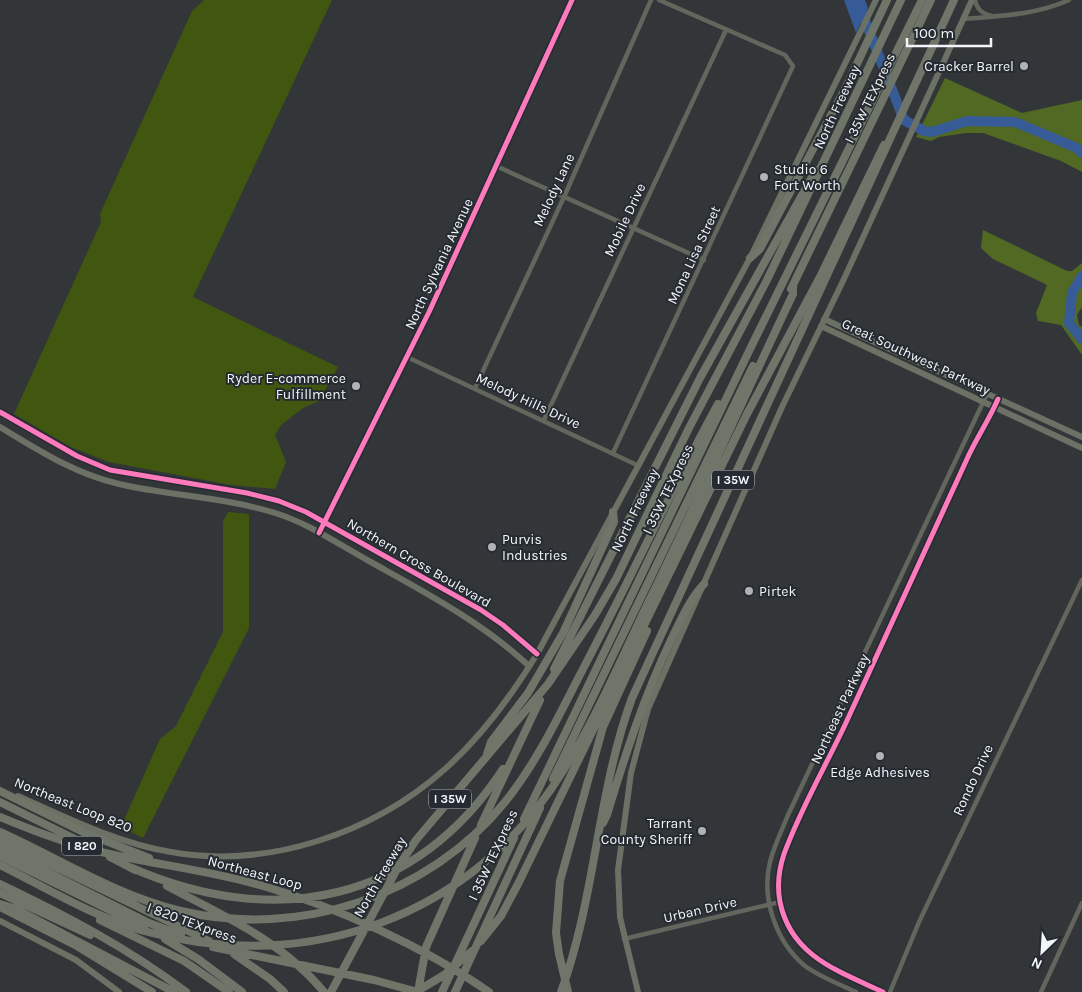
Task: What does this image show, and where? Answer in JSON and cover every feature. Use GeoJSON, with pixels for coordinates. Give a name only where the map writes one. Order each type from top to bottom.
{"type":"FeatureCollection","features":[{"type":"Feature","properties":{"kind":"highway"},"geometry":{"type":"LineString","coordinates":[[750,258],[760,249],[857,64],[887,0]]}},
{"type":"Feature","properties":{"kind":"highway","name":"North Freeway"},"geometry":{"type":"LineString","coordinates":[[331,992],[398,866],[416,840],[548,684],[580,640],[616,578],[689,428],[767,280],[901,0]]}},
{"type":"Feature","properties":{"kind":"highway","name":"I 35W TEXpress"},"geometry":{"type":"LineString","coordinates":[[442,992],[733,385],[922,0]]}},
{"type":"Feature","properties":{"kind":"highway","name":"I 35W TEXpress"},"geometry":{"type":"LineString","coordinates":[[455,992],[654,568],[931,0]]}},
{"type":"Feature","properties":{"kind":"highway","name":"I 35W"},"geometry":{"type":"LineString","coordinates":[[561,992],[578,940],[615,747],[632,698],[954,0]]}},
{"type":"Feature","properties":{"kind":"highway"},"geometry":{"type":"LineString","coordinates":[[417,992],[444,975],[467,956],[501,916],[512,897],[659,598],[746,414],[820,277],[882,147],[891,139]]}},
{"type":"Feature","properties":{"kind":"highway"},"geometry":{"type":"LineString","coordinates":[[417,992],[422,964],[432,933],[519,743],[608,558],[750,285],[815,170],[825,162]]}},
{"type":"Feature","properties":{"kind":"highway"},"geometry":{"type":"LineString","coordinates":[[0,864],[98,914],[161,935],[206,943],[242,946],[299,944],[336,938],[382,922],[427,902],[448,890],[487,861],[507,842],[544,799],[563,772],[589,723],[707,481],[793,294],[793,285]]}},
{"type":"Feature","properties":{"kind":"highway"},"geometry":{"type":"LineString","coordinates":[[0,832],[129,894],[193,914],[234,919],[289,918],[318,913],[372,898],[413,880],[469,841],[504,804],[533,763],[600,636],[685,464],[722,398],[733,385]]}},
{"type":"Feature","properties":{"kind":"highway"},"geometry":{"type":"LineString","coordinates":[[485,758],[491,742],[528,693],[563,633],[614,522],[613,512]]}},
{"type":"Feature","properties":{"kind":"highway"},"geometry":{"type":"LineString","coordinates":[[600,826],[607,815],[634,726],[651,682],[692,596],[704,584]]}},
{"type":"Feature","properties":{"kind":"highway"},"geometry":{"type":"LineString","coordinates":[[568,992],[558,954],[556,933],[560,881],[565,856],[603,727],[656,611],[659,598]]}},
{"type":"Feature","properties":{"kind":"highway"},"geometry":{"type":"LineString","coordinates":[[132,868],[188,889],[249,900],[308,898],[354,887],[398,869],[445,837],[475,807],[502,771],[519,743]]}},
{"type":"Feature","properties":{"kind":"highway"},"geometry":{"type":"LineString","coordinates":[[0,790],[83,832],[168,865]]}},
{"type":"Feature","properties":{"kind":"highway"},"geometry":{"type":"LineString","coordinates":[[0,802],[259,934],[294,962],[324,992]]}},
{"type":"Feature","properties":{"kind":"highway","name":"Northeast Loop"},"geometry":{"type":"LineString","coordinates":[[0,818],[66,842],[117,856],[262,885],[320,905],[412,946],[467,977],[489,992]]}},
{"type":"Feature","properties":{"kind":"highway"},"geometry":{"type":"LineString","coordinates":[[0,840],[234,954],[265,974],[284,992]]}},
{"type":"Feature","properties":{"kind":"highway","name":"I 820 TEXpress"},"geometry":{"type":"LineString","coordinates":[[0,848],[149,923],[220,950],[374,980],[417,992]]}},
{"type":"Feature","properties":{"kind":"highway","name":"I 820 TEXpress"},"geometry":{"type":"LineString","coordinates":[[0,856],[173,943],[242,992]]}},
{"type":"Feature","properties":{"kind":"highway"},"geometry":{"type":"LineString","coordinates":[[0,870],[178,958],[229,992]]}},
{"type":"Feature","properties":{"kind":"highway"},"geometry":{"type":"LineString","coordinates":[[0,884],[72,919],[138,957],[186,992]]}},
{"type":"Feature","properties":{"kind":"highway"},"geometry":{"type":"LineString","coordinates":[[0,893],[95,938],[104,938]]}},
{"type":"Feature","properties":{"kind":"highway"},"geometry":{"type":"LineString","coordinates":[[0,905],[77,946],[152,992]]}},
{"type":"Feature","properties":{"kind":"highway"},"geometry":{"type":"LineString","coordinates":[[0,905],[16,909],[174,992]]}},
{"type":"Feature","properties":{"kind":"main road","name":"North Sylvania Avenue"},"geometry":{"type":"LineString","coordinates":[[319,533],[407,357],[572,0]]}},
{"type":"Feature","properties":{"kind":"main road"},"geometry":{"type":"LineString","coordinates":[[638,992],[620,918],[618,870],[626,804],[634,760],[648,710],[820,326],[963,18],[974,0]]}},
{"type":"Feature","properties":{"kind":"main road","name":"North Freeway"},"geometry":{"type":"LineString","coordinates":[[486,726],[529,666],[639,466],[750,258],[876,1]]}},
{"type":"Feature","properties":{"kind":"main road","name":"Great Southwest Parkway"},"geometry":{"type":"LineString","coordinates":[[824,318],[1082,437]]}},
{"type":"Feature","properties":{"kind":"main road","name":"Great Southwest Parkway"},"geometry":{"type":"LineString","coordinates":[[820,326],[1082,448]]}},
{"type":"Feature","properties":{"kind":"main road","name":"Northern Cross Boulevard"},"geometry":{"type":"LineString","coordinates":[[0,412],[77,456],[110,470],[246,493],[279,501],[324,522],[481,610],[503,625],[536,654]]}},
{"type":"Feature","properties":{"kind":"main road","name":"Northern Cross Boulevard"},"geometry":{"type":"LineString","coordinates":[[0,428],[52,458],[117,484],[274,513],[319,533],[480,626],[529,666]]}},
{"type":"Feature","properties":{"kind":"main road"},"geometry":{"type":"LineString","coordinates":[[73,468],[77,456]]}},
{"type":"Feature","properties":{"kind":"main road"},"geometry":{"type":"LineString","coordinates":[[416,588],[423,578]]}},
{"type":"Feature","properties":{"kind":"main road","name":"Northeast Loop 820"},"geometry":{"type":"LineString","coordinates":[[0,790],[87,826],[141,845],[180,853],[224,856],[265,853],[302,846],[331,837],[395,806],[446,768],[486,726]]}},
{"type":"Feature","properties":{"kind":"main road"},"geometry":{"type":"LineString","coordinates":[[0,921],[76,960],[119,992]]}},
{"type":"Feature","properties":{"kind":"street","name":"Melody Lane"},"geometry":{"type":"LineString","coordinates":[[475,388],[564,197],[651,0]]}},
{"type":"Feature","properties":{"kind":"street"},"geometry":{"type":"LineString","coordinates":[[659,0],[726,30]]}},
{"type":"Feature","properties":{"kind":"street"},"geometry":{"type":"LineString","coordinates":[[974,0],[977,8],[981,11],[996,16]]}},
{"type":"Feature","properties":{"kind":"street"},"geometry":{"type":"LineString","coordinates":[[963,18],[996,16],[1043,9],[1069,0]]}},
{"type":"Feature","properties":{"kind":"street","name":"Mona Lisa Street"},"geometry":{"type":"LineString","coordinates":[[614,453],[793,66],[785,56],[726,30]]}},
{"type":"Feature","properties":{"kind":"street","name":"Mobile Drive"},"geometry":{"type":"LineString","coordinates":[[544,420],[726,30]]}},
{"type":"Feature","properties":{"kind":"street"},"geometry":{"type":"LineString","coordinates":[[496,166],[704,260]]}},
{"type":"Feature","properties":{"kind":"street","name":"Melody Hills Drive"},"geometry":{"type":"LineString","coordinates":[[407,357],[639,466]]}},
{"type":"Feature","properties":{"kind":"street","name":"Northeast Parkway"},"geometry":{"type":"LineString","coordinates":[[856,992],[819,975],[804,965],[793,954],[776,928],[770,905],[768,886],[770,860],[788,815],[810,772],[938,495],[987,394]]}},
{"type":"Feature","properties":{"kind":"street","name":"Northeast Parkway"},"geometry":{"type":"LineString","coordinates":[[883,992],[827,965],[806,950],[789,929],[780,902],[778,883],[785,853],[968,458],[998,399]]}},
{"type":"Feature","properties":{"kind":"street"},"geometry":{"type":"LineString","coordinates":[[938,495],[949,499]]}},
{"type":"Feature","properties":{"kind":"street","name":"Rondo Drive"},"geometry":{"type":"LineString","coordinates":[[890,992],[918,922],[1082,580]]}},
{"type":"Feature","properties":{"kind":"street"},"geometry":{"type":"LineString","coordinates":[[857,672],[867,678]]}},
{"type":"Feature","properties":{"kind":"street"},"geometry":{"type":"LineString","coordinates":[[810,772],[821,776]]}},
{"type":"Feature","properties":{"kind":"street","name":"Urban Drive"},"geometry":{"type":"LineString","coordinates":[[624,939],[780,902]]}},
{"type":"Feature","properties":{"kind":"street"},"geometry":{"type":"LineString","coordinates":[[1041,992],[1082,903]]}},
{"type":"Feature","properties":{"kind":"green space"},"geometry":{"type":"Polygon","coordinates":[[[204,0],[332,0],[193,297],[338,367],[319,401],[303,408],[281,425],[275,435],[286,462],[275,489],[231,485],[109,462],[73,448],[14,414],[101,222],[100,214],[192,11],[204,0]]]}},
{"type":"Feature","properties":{"kind":"green space"},"geometry":{"type":"Polygon","coordinates":[[[945,78],[1022,113],[1082,100],[1082,172],[1061,161],[983,133],[966,133],[939,137],[931,141],[916,137],[945,78]]]}},
{"type":"Feature","properties":{"kind":"green space"},"geometry":{"type":"Polygon","coordinates":[[[983,230],[1067,271],[1072,271],[1082,263],[1082,307],[1077,315],[1079,325],[1082,327],[1082,355],[1061,325],[1038,321],[1036,313],[1047,285],[993,259],[981,248],[983,230]]]}},
{"type":"Feature","properties":{"kind":"green space"},"geometry":{"type":"Polygon","coordinates":[[[228,512],[249,514],[249,628],[143,838],[121,827],[160,739],[176,726],[223,632],[223,521],[228,512]]]}},
{"type":"Feature","properties":{"kind":"water"},"geometry":{"type":"Polygon","coordinates":[[[844,0],[865,0],[868,8],[856,33],[844,0]]]}},
{"type":"Feature","properties":{"kind":"waterway"},"geometry":{"type":"LineString","coordinates":[[857,0],[904,120],[924,131],[932,132],[967,121],[1015,122],[1077,148],[1082,153]]}},
{"type":"Feature","properties":{"kind":"waterway"},"geometry":{"type":"LineString","coordinates":[[1082,276],[1072,293],[1069,323],[1082,339]]}},
{"type":"Feature","properties":{"kind":"cycle path"},"geometry":{"type":"LineString","coordinates":[[319,533],[429,312],[572,0]]}},
{"type":"Feature","properties":{"kind":"cycle path"},"geometry":{"type":"LineString","coordinates":[[883,992],[834,969],[806,949],[794,936],[786,921],[780,902],[781,866],[797,822],[844,727],[974,444],[998,399]]}},
{"type":"Feature","properties":{"kind":"cycle path"},"geometry":{"type":"LineString","coordinates":[[0,412],[77,456],[110,470],[247,493],[279,501],[306,512],[481,610],[503,625],[537,654]]}},
{"type":"Feature","properties":{"kind":"place","name":"Cracker Barrel"},"geometry":{"type":"Point","coordinates":[1024,66]}},
{"type":"Feature","properties":{"kind":"place","name":"Studio 6 Fort Worth"},"geometry":{"type":"Point","coordinates":[764,177]}},
{"type":"Feature","properties":{"kind":"place","name":"Ryder E-commerce Fulfillment"},"geometry":{"type":"Point","coordinates":[356,386]}},
{"type":"Feature","properties":{"kind":"place","name":"Purvis Industries"},"geometry":{"type":"Point","coordinates":[492,547]}},
{"type":"Feature","properties":{"kind":"place","name":"Pirtek"},"geometry":{"type":"Point","coordinates":[749,591]}},
{"type":"Feature","properties":{"kind":"place","name":"Edge Adhesives"},"geometry":{"type":"Point","coordinates":[880,756]}},
{"type":"Feature","properties":{"kind":"place","name":"Tarrant County Sheriff"},"geometry":{"type":"Point","coordinates":[702,831]}}]}
